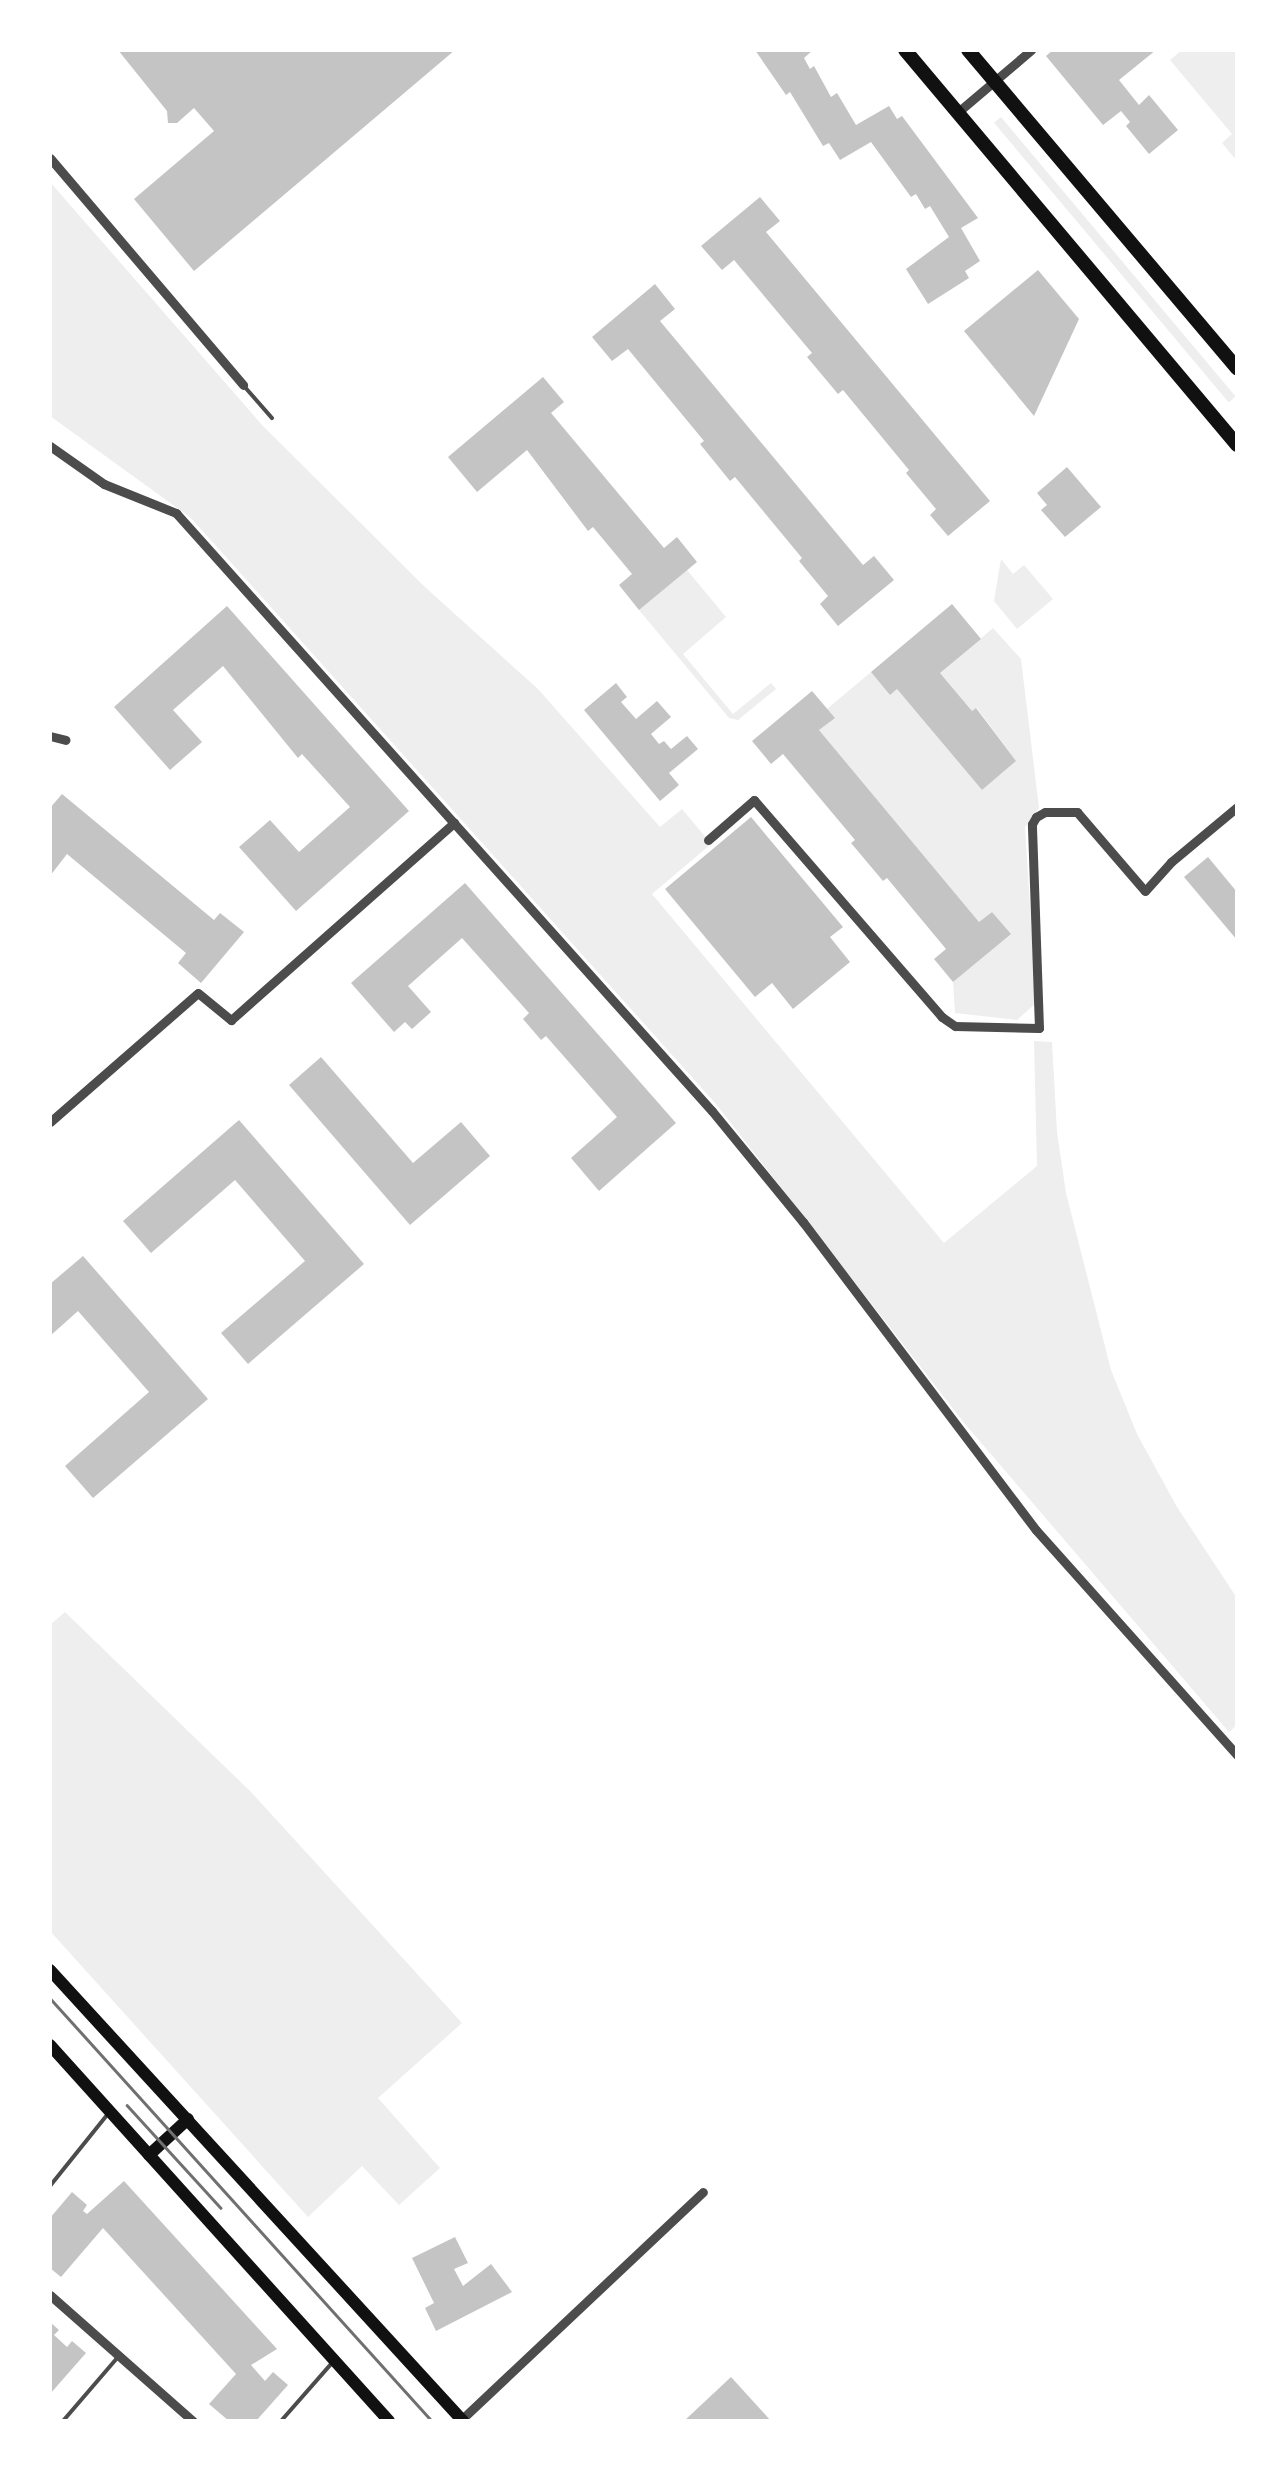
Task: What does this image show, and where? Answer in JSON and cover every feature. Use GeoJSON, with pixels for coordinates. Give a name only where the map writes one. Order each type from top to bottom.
{"type":"FeatureCollection","features":[{"type":"Feature","properties":{"kind":"main road"},"geometry":{"type":"LineString","coordinates":[[905,50],[1237,445]]}},
{"type":"Feature","properties":{"kind":"main road"},"geometry":{"type":"LineString","coordinates":[[968,50],[1237,368]]}},
{"type":"Feature","properties":{"kind":"main road"},"geometry":{"type":"LineString","coordinates":[[50,1970],[462,2420]]}},
{"type":"Feature","properties":{"kind":"main road"},"geometry":{"type":"LineString","coordinates":[[50,2045],[389,2421]]}},
{"type":"Feature","properties":{"kind":"main road"},"geometry":{"type":"LineString","coordinates":[[149,2155],[188,2119]]}},
{"type":"Feature","properties":{"kind":"street"},"geometry":{"type":"LineString","coordinates":[[958,112],[1031,50]]}},
{"type":"Feature","properties":{"kind":"street"},"geometry":{"type":"LineString","coordinates":[[50,158],[244,385]]}},
{"type":"Feature","properties":{"kind":"street"},"geometry":{"type":"LineString","coordinates":[[50,446],[104,484],[176,513],[712,1111],[803,1222],[1036,1530],[1237,1755]]}},
{"type":"Feature","properties":{"kind":"street"},"geometry":{"type":"LineString","coordinates":[[50,736],[66,740]]}},
{"type":"Feature","properties":{"kind":"street"},"geometry":{"type":"LineString","coordinates":[[708,840],[754,800],[931,1008],[956,1026],[1039,1028],[1032,824],[1036,817],[1045,812],[1076,812],[1145,892],[1171,862],[1237,807]]}},
{"type":"Feature","properties":{"kind":"street"},"geometry":{"type":"LineString","coordinates":[[50,1122],[198,993],[231,1020],[454,824]]}},
{"type":"Feature","properties":{"kind":"street"},"geometry":{"type":"LineString","coordinates":[[462,2420],[703,2192]]}},
{"type":"Feature","properties":{"kind":"street"},"geometry":{"type":"LineString","coordinates":[[50,2295],[193,2421]]}},
{"type":"Feature","properties":{"kind":"lane"},"geometry":{"type":"LineString","coordinates":[[244,385],[272,418]]}},
{"type":"Feature","properties":{"kind":"lane"},"geometry":{"type":"LineString","coordinates":[[50,2186],[110,2112]]}},
{"type":"Feature","properties":{"kind":"lane"},"geometry":{"type":"LineString","coordinates":[[62,2421],[120,2356]]}},
{"type":"Feature","properties":{"kind":"lane"},"geometry":{"type":"LineString","coordinates":[[281,2421],[335,2360]]}},
{"type":"Feature","properties":{"kind":"shaded area"},"geometry":{"type":"Polygon","coordinates":[[[1182,50],[1237,50],[1237,161],[1222,143],[1232,134],[1170,60],[1182,50]]]}},
{"type":"Feature","properties":{"kind":"shaded area"},"geometry":{"type":"Polygon","coordinates":[[[1001,117],[1236,397],[1229,402],[994,123],[1001,117]]]}},
{"type":"Feature","properties":{"kind":"shaded area"},"geometry":{"type":"Polygon","coordinates":[[[50,182],[263,426],[426,588],[538,689],[660,827],[682,809],[711,844],[652,894],[944,1243],[1037,1166],[1034,1041],[1052,1042],[1057,1132],[1066,1193],[1111,1370],[1137,1434],[1177,1507],[1237,1598],[1237,1725],[1229,1732],[965,1424],[716,1104],[191,518],[50,416],[50,182]]]}},
{"type":"Feature","properties":{"kind":"shaded area"},"geometry":{"type":"Polygon","coordinates":[[[1001,559],[1013,574],[1024,565],[1053,599],[1017,629],[994,601],[1001,559]]]}},
{"type":"Feature","properties":{"kind":"shaded area"},"geometry":{"type":"Polygon","coordinates":[[[687,570],[726,617],[683,654],[733,714],[771,683],[776,689],[738,720],[729,718],[639,610],[687,570]]]}},
{"type":"Feature","properties":{"kind":"shaded area"},"geometry":{"type":"Polygon","coordinates":[[[993,628],[1021,659],[1039,808],[1025,827],[1036,1003],[1017,1020],[955,1013],[953,982],[1010,934],[992,912],[979,922],[819,730],[834,718],[827,709],[871,672],[890,694],[897,689],[982,790],[1016,761],[977,708],[972,711],[940,673],[993,628]]]}},
{"type":"Feature","properties":{"kind":"shaded area"},"geometry":{"type":"Polygon","coordinates":[[[65,1612],[251,1792],[462,2023],[378,2098],[440,2168],[399,2205],[362,2166],[308,2217],[50,1931],[50,1625],[65,1612]]]}},
{"type":"Feature","properties":{"kind":"building"},"geometry":{"type":"Polygon","coordinates":[[[118,50],[455,50],[194,271],[134,199],[214,131],[194,108],[177,123],[168,123],[167,111],[118,50]]]}},
{"type":"Feature","properties":{"kind":"building"},"geometry":{"type":"Polygon","coordinates":[[[755,50],[813,50],[804,58],[810,69],[814,66],[831,97],[837,93],[856,125],[889,106],[897,119],[902,116],[978,218],[961,228],[980,261],[965,271],[969,278],[928,304],[906,269],[949,237],[930,206],[925,209],[916,194],[911,197],[871,142],[840,160],[829,143],[823,146],[790,92],[786,95],[755,50]]]}},
{"type":"Feature","properties":{"kind":"building"},"geometry":{"type":"Polygon","coordinates":[[[1053,50],[1156,50],[1119,80],[1139,105],[1149,95],[1178,130],[1149,154],[1126,126],[1130,122],[1121,111],[1103,125],[1046,56],[1053,50]]]}},
{"type":"Feature","properties":{"kind":"building"},"geometry":{"type":"Polygon","coordinates":[[[760,197],[780,221],[766,232],[990,501],[948,536],[930,515],[936,509],[906,473],[909,470],[843,390],[838,394],[807,357],[812,353],[734,260],[722,270],[701,246],[760,197]]]}},
{"type":"Feature","properties":{"kind":"building"},"geometry":{"type":"Polygon","coordinates":[[[1038,270],[1079,319],[1034,416],[964,331],[1038,270]]]}},
{"type":"Feature","properties":{"kind":"building"},"geometry":{"type":"Polygon","coordinates":[[[655,284],[675,309],[660,321],[863,565],[874,556],[894,580],[838,626],[820,604],[828,596],[799,561],[802,558],[735,477],[730,481],[700,444],[704,441],[628,349],[612,361],[592,337],[655,284]]]}},
{"type":"Feature","properties":{"kind":"building"},"geometry":{"type":"Polygon","coordinates":[[[543,377],[564,402],[551,413],[664,548],[677,537],[697,562],[639,610],[619,585],[632,574],[593,527],[588,531],[527,450],[477,492],[448,457],[543,377]]]}},
{"type":"Feature","properties":{"kind":"building"},"geometry":{"type":"Polygon","coordinates":[[[1067,467],[1101,507],[1065,537],[1041,510],[1047,505],[1037,493],[1067,467]]]}},
{"type":"Feature","properties":{"kind":"building"},"geometry":{"type":"Polygon","coordinates":[[[952,604],[981,639],[940,673],[972,711],[976,708],[1016,761],[982,790],[897,689],[890,695],[871,672],[952,604]]]}},
{"type":"Feature","properties":{"kind":"building"},"geometry":{"type":"Polygon","coordinates":[[[227,606],[409,811],[296,911],[239,847],[270,820],[299,852],[350,807],[302,754],[298,758],[223,666],[173,710],[202,742],[170,770],[114,707],[227,606]]]}},
{"type":"Feature","properties":{"kind":"building"},"geometry":{"type":"Polygon","coordinates":[[[616,683],[627,697],[621,702],[636,719],[657,701],[671,717],[651,734],[659,744],[664,741],[671,749],[687,736],[698,749],[669,773],[679,785],[660,801],[584,710],[616,683]]]}},
{"type":"Feature","properties":{"kind":"building"},"geometry":{"type":"Polygon","coordinates":[[[812,691],[835,718],[819,730],[979,922],[992,912],[1011,934],[953,982],[934,959],[946,949],[887,878],[883,881],[851,843],[855,840],[783,754],[771,764],[752,741],[812,691]]]}},
{"type":"Feature","properties":{"kind":"building"},"geometry":{"type":"Polygon","coordinates":[[[62,794],[214,920],[220,913],[244,932],[201,983],[178,963],[186,953],[67,854],[50,876],[50,808],[62,794]]]}},
{"type":"Feature","properties":{"kind":"building"},"geometry":{"type":"Polygon","coordinates":[[[751,817],[843,927],[830,937],[850,962],[793,1009],[772,983],[755,997],[665,889],[751,817]]]}},
{"type":"Feature","properties":{"kind":"building"},"geometry":{"type":"Polygon","coordinates":[[[1208,857],[1237,892],[1237,940],[1184,877],[1208,857]]]}},
{"type":"Feature","properties":{"kind":"building"},"geometry":{"type":"Polygon","coordinates":[[[465,883],[676,1123],[599,1191],[571,1158],[617,1117],[546,1036],[541,1040],[523,1019],[529,1013],[462,938],[408,986],[431,1012],[412,1029],[405,1022],[394,1032],[351,983],[465,883]]]}},
{"type":"Feature","properties":{"kind":"building"},"geometry":{"type":"Polygon","coordinates":[[[321,1057],[413,1163],[461,1122],[490,1156],[410,1225],[289,1085],[321,1057]]]}},
{"type":"Feature","properties":{"kind":"building"},"geometry":{"type":"Polygon","coordinates":[[[239,1120],[364,1264],[248,1364],[221,1333],[305,1261],[235,1180],[151,1253],[123,1221],[239,1120]]]}},
{"type":"Feature","properties":{"kind":"building"},"geometry":{"type":"Polygon","coordinates":[[[83,1256],[208,1399],[93,1498],[65,1466],[149,1392],[78,1311],[50,1336],[50,1284],[83,1256]]]}},
{"type":"Feature","properties":{"kind":"building"},"geometry":{"type":"Polygon","coordinates":[[[124,2181],[277,2349],[251,2365],[265,2381],[273,2372],[288,2385],[256,2421],[229,2421],[209,2404],[236,2374],[103,2228],[61,2277],[50,2268],[50,2218],[72,2192],[87,2205],[83,2211],[87,2214],[124,2181]]]}},
{"type":"Feature","properties":{"kind":"building"},"geometry":{"type":"Polygon","coordinates":[[[455,2237],[468,2263],[454,2269],[463,2286],[491,2264],[512,2292],[436,2331],[425,2308],[434,2303],[412,2258],[455,2237]]]}},
{"type":"Feature","properties":{"kind":"building"},"geometry":{"type":"Polygon","coordinates":[[[50,2322],[59,2330],[54,2335],[67,2347],[72,2341],[86,2353],[50,2394],[50,2322]]]}},
{"type":"Feature","properties":{"kind":"building"},"geometry":{"type":"Polygon","coordinates":[[[731,2377],[771,2421],[684,2421],[731,2377]]]}},
{"type":"Feature","properties":{"kind":"tram line"},"geometry":{"type":"LineString","coordinates":[[50,1998],[432,2421]]}},
{"type":"Feature","properties":{"kind":"tram line"},"geometry":{"type":"LineString","coordinates":[[127,2105],[221,2208]]}}]}
